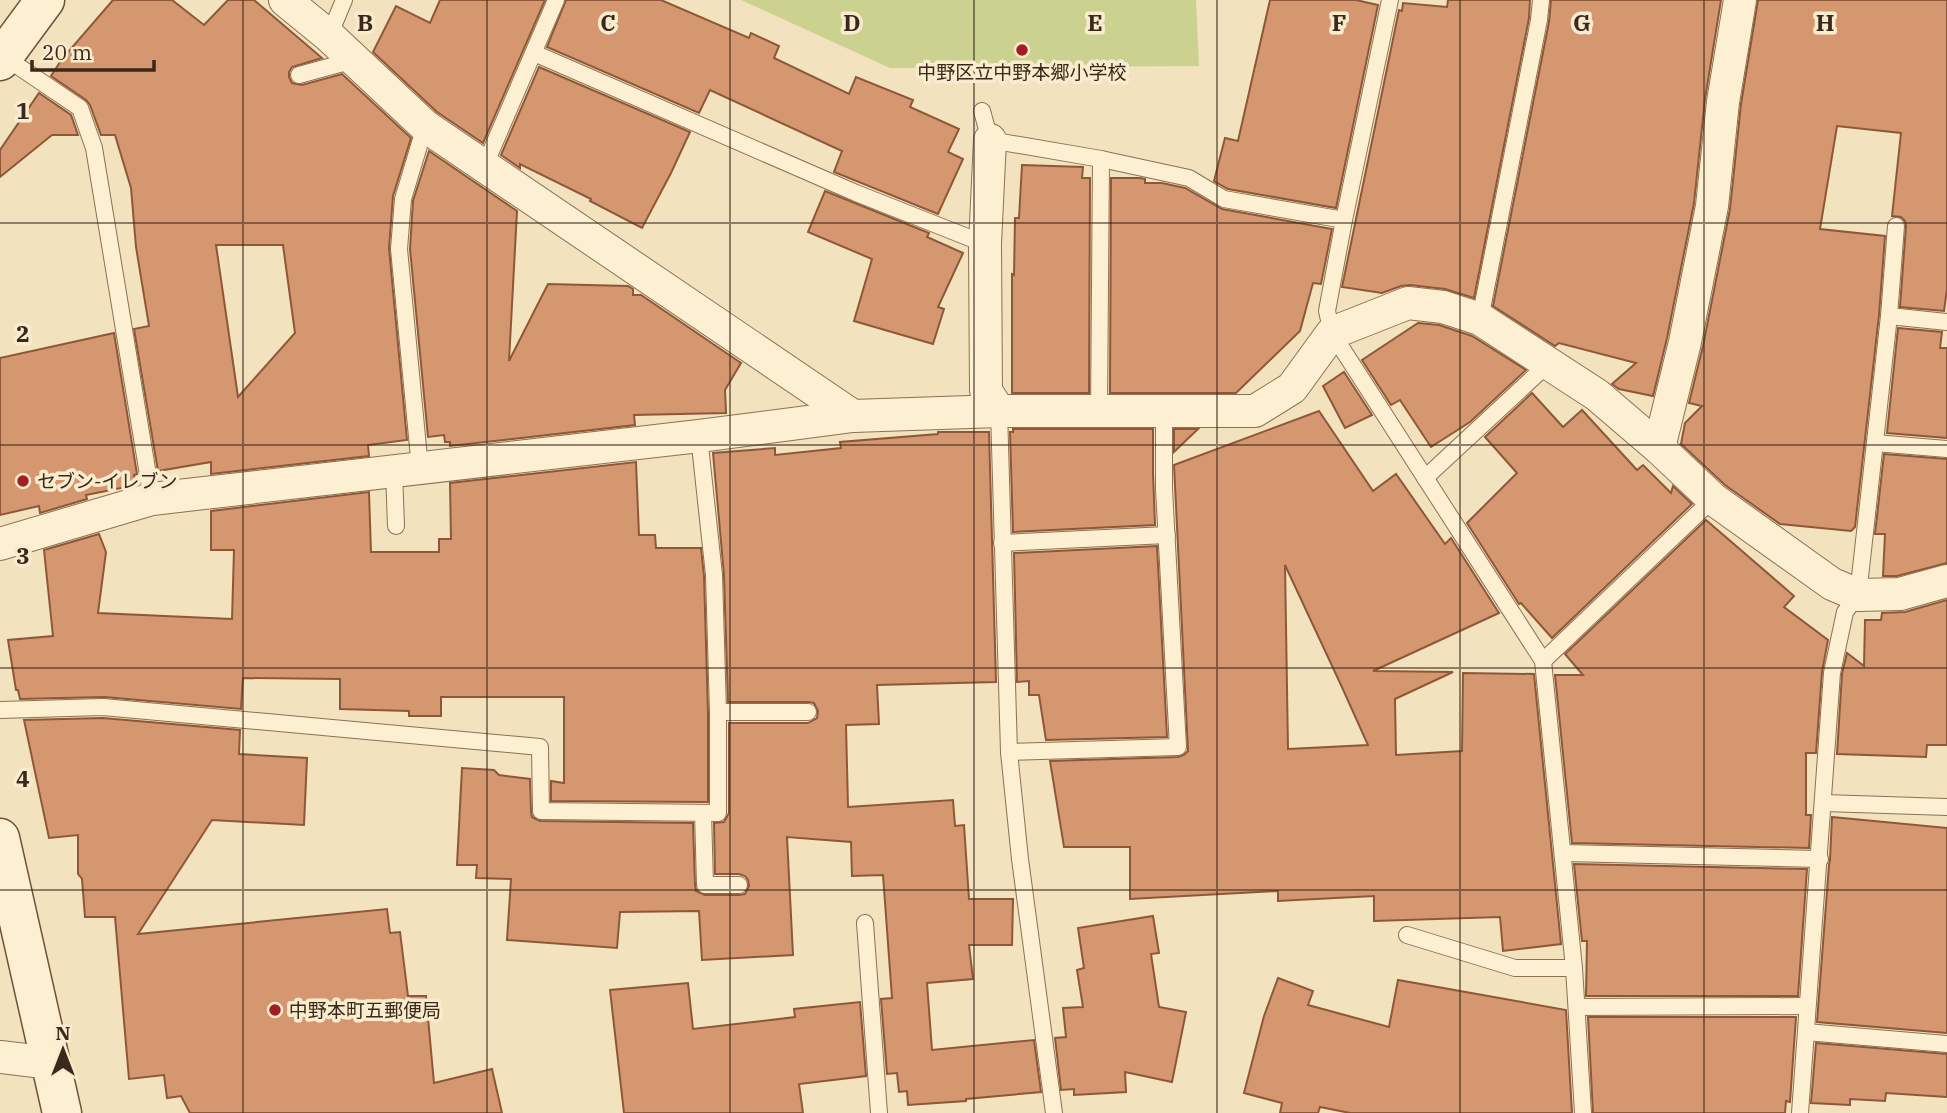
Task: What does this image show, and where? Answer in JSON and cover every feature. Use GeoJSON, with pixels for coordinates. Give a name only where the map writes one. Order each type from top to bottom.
{"type":"FeatureCollection","features":[{"type":"Feature","properties":{"kind":"main road"},"geometry":{"type":"LineString","coordinates":[[2,59],[45,0]]}},
{"type":"Feature","properties":{"kind":"main road"},"geometry":{"type":"LineString","coordinates":[[0,838],[62,1113]]}},
{"type":"Feature","properties":{"kind":"street"},"geometry":{"type":"LineString","coordinates":[[285,0],[425,126],[853,416]]}},
{"type":"Feature","properties":{"kind":"street"},"geometry":{"type":"LineString","coordinates":[[1659,448],[1685,342],[1712,206],[1723,102],[1740,0]]}},
{"type":"Feature","properties":{"kind":"street"},"geometry":{"type":"LineString","coordinates":[[986,126],[986,391],[999,411]]}},
{"type":"Feature","properties":{"kind":"street"},"geometry":{"type":"LineString","coordinates":[[0,544],[152,499],[853,416],[999,411],[1255,411],[1292,388],[1332,333],[1408,303],[1443,307],[1480,318],[1549,363],[1597,395],[1713,499],[1832,584],[1858,595],[1900,594],[1947,581]]}},
{"type":"Feature","properties":{"kind":"street"},"geometry":{"type":"LineString","coordinates":[[0,1057],[51,1063]]}},
{"type":"Feature","properties":{"kind":"lane"},"geometry":{"type":"LineString","coordinates":[[328,36],[344,0]]}},
{"type":"Feature","properties":{"kind":"lane"},"geometry":{"type":"LineString","coordinates":[[485,165],[556,0]]}},
{"type":"Feature","properties":{"kind":"lane"},"geometry":{"type":"LineString","coordinates":[[1390,0],[1343,220],[1327,311],[1332,333],[1543,662],[1564,853],[1583,1113]]}},
{"type":"Feature","properties":{"kind":"lane"},"geometry":{"type":"LineString","coordinates":[[1480,318],[1541,0]]}},
{"type":"Feature","properties":{"kind":"lane"},"geometry":{"type":"LineString","coordinates":[[534,53],[856,193],[985,244]]}},
{"type":"Feature","properties":{"kind":"lane"},"geometry":{"type":"LineString","coordinates":[[2,59],[80,108],[93,148],[152,499]]}},
{"type":"Feature","properties":{"kind":"lane"},"geometry":{"type":"LineString","coordinates":[[299,75],[354,60]]}},
{"type":"Feature","properties":{"kind":"lane"},"geometry":{"type":"LineString","coordinates":[[396,526],[407,470],[399,249],[403,199],[425,126]]}},
{"type":"Feature","properties":{"kind":"lane"},"geometry":{"type":"LineString","coordinates":[[986,126],[1101,159],[1189,177],[1224,199],[1343,220]]}},
{"type":"Feature","properties":{"kind":"lane"},"geometry":{"type":"LineString","coordinates":[[1099,411],[1101,159]]}},
{"type":"Feature","properties":{"kind":"lane"},"geometry":{"type":"LineString","coordinates":[[1800,1113],[1832,673],[1845,612],[1858,595],[1889,316],[1896,226]]}},
{"type":"Feature","properties":{"kind":"lane"},"geometry":{"type":"LineString","coordinates":[[1889,316],[1947,322]]}},
{"type":"Feature","properties":{"kind":"lane"},"geometry":{"type":"LineString","coordinates":[[1425,478],[1549,363]]}},
{"type":"Feature","properties":{"kind":"lane"},"geometry":{"type":"LineString","coordinates":[[999,411],[1009,752],[1020,859],[1054,1113]]}},
{"type":"Feature","properties":{"kind":"lane"},"geometry":{"type":"LineString","coordinates":[[1009,752],[1178,747],[1167,535],[1164,411]]}},
{"type":"Feature","properties":{"kind":"lane"},"geometry":{"type":"LineString","coordinates":[[0,710],[103,707],[540,747],[541,811],[718,813],[714,575],[699,436]]}},
{"type":"Feature","properties":{"kind":"lane"},"geometry":{"type":"LineString","coordinates":[[1875,443],[1947,449]]}},
{"type":"Feature","properties":{"kind":"lane"},"geometry":{"type":"LineString","coordinates":[[1543,662],[1713,499]]}},
{"type":"Feature","properties":{"kind":"lane"},"geometry":{"type":"LineString","coordinates":[[1002,543],[1167,535]]}},
{"type":"Feature","properties":{"kind":"lane"},"geometry":{"type":"LineString","coordinates":[[718,712],[808,712]]}},
{"type":"Feature","properties":{"kind":"lane"},"geometry":{"type":"LineString","coordinates":[[1824,803],[1947,807]]}},
{"type":"Feature","properties":{"kind":"lane"},"geometry":{"type":"LineString","coordinates":[[703,813],[705,885],[739,885]]}},
{"type":"Feature","properties":{"kind":"lane"},"geometry":{"type":"LineString","coordinates":[[1564,853],[1820,859]]}},
{"type":"Feature","properties":{"kind":"lane"},"geometry":{"type":"LineString","coordinates":[[865,923],[879,1113]]}},
{"type":"Feature","properties":{"kind":"lane"},"geometry":{"type":"LineString","coordinates":[[1407,934],[1516,968],[1574,968]]}},
{"type":"Feature","properties":{"kind":"lane"},"geometry":{"type":"LineString","coordinates":[[1577,1007],[1807,1006]]}},
{"type":"Feature","properties":{"kind":"lane"},"geometry":{"type":"LineString","coordinates":[[1806,1032],[1947,1044]]}},
{"type":"Feature","properties":{"kind":"green space"},"geometry":{"type":"Polygon","coordinates":[[[741,0],[1196,0],[1199,66],[890,68],[741,0]]]}},
{"type":"Feature","properties":{"kind":"building"},"geometry":{"type":"Polygon","coordinates":[[[113,0],[172,0],[204,25],[228,0],[254,0],[322,58],[292,67],[289,77],[292,83],[302,85],[342,74],[411,138],[393,196],[389,248],[407,440],[368,445],[369,456],[211,474],[211,462],[158,471],[134,329],[149,326],[136,247],[131,188],[115,135],[101,135],[86,100],[51,76],[62,59],[113,0]],[[216,245],[238,397],[295,333],[283,245],[216,245]]]}},
{"type":"Feature","properties":{"kind":"building"},"geometry":{"type":"Polygon","coordinates":[[[440,0],[545,0],[483,143],[437,112],[373,52],[396,6],[430,23],[440,0]]]}},
{"type":"Feature","properties":{"kind":"building"},"geometry":{"type":"Polygon","coordinates":[[[566,0],[661,0],[749,38],[751,33],[779,46],[774,58],[849,94],[856,77],[913,100],[910,107],[959,129],[948,152],[963,159],[938,214],[834,172],[842,151],[710,90],[699,113],[547,47],[566,0]]]}},
{"type":"Feature","properties":{"kind":"building"},"geometry":{"type":"Polygon","coordinates":[[[1270,0],[1356,0],[1378,5],[1336,208],[1228,189],[1214,181],[1225,138],[1238,141],[1270,0]]]}},
{"type":"Feature","properties":{"kind":"building"},"geometry":{"type":"Polygon","coordinates":[[[1448,0],[1530,0],[1529,18],[1474,298],[1445,289],[1410,285],[1382,293],[1342,287],[1399,10],[1402,11],[1403,3],[1447,7],[1448,0]]]}},
{"type":"Feature","properties":{"kind":"building"},"geometry":{"type":"Polygon","coordinates":[[[1551,0],[1721,0],[1705,99],[1694,203],[1653,396],[1619,389],[1612,384],[1636,363],[1559,343],[1555,346],[1493,306],[1549,22],[1551,0]]]}},
{"type":"Feature","properties":{"kind":"building"},"geometry":{"type":"Polygon","coordinates":[[[1758,0],[1947,0],[1947,289],[1944,311],[1900,307],[1906,226],[1901,217],[1892,216],[1901,133],[1837,126],[1820,229],[1885,236],[1879,315],[1855,527],[1851,531],[1780,524],[1725,485],[1681,444],[1685,423],[1702,406],[1689,403],[1730,209],[1741,104],[1758,0]]]}},
{"type":"Feature","properties":{"kind":"building"},"geometry":{"type":"Polygon","coordinates":[[[539,67],[690,132],[642,228],[520,164],[520,168],[501,155],[539,67]]]}},
{"type":"Feature","properties":{"kind":"building"},"geometry":{"type":"Polygon","coordinates":[[[39,93],[71,115],[78,135],[52,135],[0,177],[0,150],[39,93]]]}},
{"type":"Feature","properties":{"kind":"building"},"geometry":{"type":"Polygon","coordinates":[[[429,151],[517,211],[509,361],[548,284],[628,286],[633,289],[633,295],[641,295],[741,363],[725,390],[726,413],[634,415],[635,425],[450,446],[450,442],[445,442],[444,435],[428,437],[410,249],[413,201],[429,151]]]}},
{"type":"Feature","properties":{"kind":"building"},"geometry":{"type":"Polygon","coordinates":[[[1022,165],[1083,167],[1082,178],[1090,178],[1089,393],[1012,393],[1012,274],[1014,275],[1015,218],[1019,218],[1022,165]]]}},
{"type":"Feature","properties":{"kind":"building"},"geometry":{"type":"Polygon","coordinates":[[[1111,178],[1140,178],[1145,179],[1145,183],[1162,183],[1185,188],[1222,209],[1332,229],[1321,284],[1313,283],[1300,331],[1236,393],[1110,393],[1111,178]]]}},
{"type":"Feature","properties":{"kind":"building"},"geometry":{"type":"Polygon","coordinates":[[[825,191],[929,233],[927,237],[963,253],[938,307],[944,309],[933,344],[854,321],[872,259],[808,232],[825,191]]]}},
{"type":"Feature","properties":{"kind":"building"},"geometry":{"type":"Polygon","coordinates":[[[1418,323],[1439,325],[1472,336],[1526,370],[1470,422],[1431,447],[1400,400],[1391,405],[1362,360],[1418,323]]]}},
{"type":"Feature","properties":{"kind":"building"},"geometry":{"type":"Polygon","coordinates":[[[1898,328],[1942,332],[1940,348],[1947,348],[1947,438],[1887,433],[1898,328]]]}},
{"type":"Feature","properties":{"kind":"building"},"geometry":{"type":"Polygon","coordinates":[[[114,333],[137,474],[134,475],[136,485],[86,495],[87,499],[40,513],[39,506],[0,515],[0,358],[114,333]]]}},
{"type":"Feature","properties":{"kind":"building"},"geometry":{"type":"Polygon","coordinates":[[[1344,372],[1372,415],[1345,428],[1323,386],[1344,372]]]}},
{"type":"Feature","properties":{"kind":"building"},"geometry":{"type":"Polygon","coordinates":[[[1532,393],[1563,427],[1582,410],[1637,470],[1643,465],[1671,493],[1673,486],[1692,504],[1552,638],[1521,603],[1519,604],[1467,523],[1517,473],[1485,437],[1532,393]]]}},
{"type":"Feature","properties":{"kind":"building"},"geometry":{"type":"Polygon","coordinates":[[[1319,411],[1373,491],[1396,474],[1445,544],[1451,538],[1499,613],[1373,671],[1453,672],[1395,699],[1396,755],[1462,751],[1463,673],[1534,674],[1561,944],[1503,951],[1500,917],[1374,921],[1374,896],[1278,901],[1278,891],[1130,899],[1130,847],[1064,847],[1050,761],[1178,757],[1188,751],[1174,465],[1319,411]],[[1285,565],[1288,749],[1368,745],[1285,565]]]}},
{"type":"Feature","properties":{"kind":"building"},"geometry":{"type":"Polygon","coordinates":[[[1013,429],[1153,429],[1155,525],[1013,532],[1010,432],[1013,432],[1013,429]]]}},
{"type":"Feature","properties":{"kind":"building"},"geometry":{"type":"Polygon","coordinates":[[[1174,429],[1198,429],[1174,452],[1174,429]]]}},
{"type":"Feature","properties":{"kind":"building"},"geometry":{"type":"Polygon","coordinates":[[[938,432],[989,432],[996,682],[877,685],[879,724],[846,725],[848,807],[953,800],[955,826],[964,825],[969,899],[1013,899],[1012,945],[969,945],[973,979],[927,983],[932,1050],[1034,1040],[1041,1092],[908,1105],[907,1091],[899,1092],[897,1073],[887,1074],[881,999],[892,998],[883,875],[852,876],[851,842],[787,837],[793,955],[702,960],[699,911],[620,912],[617,948],[507,940],[511,879],[476,878],[477,865],[457,865],[462,768],[494,770],[499,775],[530,779],[532,817],[540,821],[693,823],[696,891],[705,895],[745,894],[749,886],[745,876],[715,874],[714,823],[724,822],[729,813],[729,723],[808,723],[817,718],[818,711],[814,703],[808,702],[728,702],[724,575],[713,453],[775,448],[775,455],[841,448],[840,442],[938,432]]]}},
{"type":"Feature","properties":{"kind":"building"},"geometry":{"type":"Polygon","coordinates":[[[1884,454],[1947,459],[1947,563],[1897,576],[1883,576],[1885,534],[1875,534],[1884,454]]]}},
{"type":"Feature","properties":{"kind":"building"},"geometry":{"type":"Polygon","coordinates":[[[636,462],[639,535],[655,535],[656,548],[701,548],[708,712],[708,802],[551,801],[551,781],[564,783],[564,697],[441,697],[441,716],[409,716],[409,711],[340,709],[340,679],[243,678],[241,709],[104,697],[20,699],[16,690],[8,640],[53,636],[44,550],[99,534],[106,552],[98,613],[232,619],[234,550],[211,550],[211,511],[369,492],[371,552],[439,552],[439,539],[451,539],[450,483],[636,462]]]}},
{"type":"Feature","properties":{"kind":"building"},"geometry":{"type":"Polygon","coordinates":[[[1706,520],[1794,596],[1784,607],[1828,640],[1822,672],[1816,753],[1806,753],[1806,815],[1811,815],[1809,848],[1572,843],[1555,675],[1583,675],[1565,654],[1706,520]]]}},
{"type":"Feature","properties":{"kind":"building"},"geometry":{"type":"Polygon","coordinates":[[[1157,546],[1167,737],[1046,740],[1039,695],[1029,695],[1029,681],[1017,682],[1014,553],[1157,546]]]}},
{"type":"Feature","properties":{"kind":"building"},"geometry":{"type":"Polygon","coordinates":[[[1947,600],[1947,745],[1927,745],[1926,757],[1837,754],[1842,674],[1847,653],[1864,666],[1865,620],[1881,620],[1882,613],[1905,612],[1947,600]]]}},
{"type":"Feature","properties":{"kind":"building"},"geometry":{"type":"Polygon","coordinates":[[[103,718],[240,730],[239,754],[307,758],[304,825],[212,820],[138,934],[387,909],[390,933],[400,932],[408,996],[426,996],[434,1083],[492,1069],[502,1113],[190,1113],[181,1096],[167,1098],[164,1075],[129,1079],[115,917],[85,917],[82,879],[78,874],[78,835],[49,838],[24,720],[103,718]]]}},
{"type":"Feature","properties":{"kind":"building"},"geometry":{"type":"Polygon","coordinates":[[[1832,817],[1947,828],[1947,1033],[1817,1022],[1832,817]]]}},
{"type":"Feature","properties":{"kind":"building"},"geometry":{"type":"Polygon","coordinates":[[[1574,864],[1807,869],[1798,996],[1586,996],[1587,941],[1582,941],[1574,864]]]}},
{"type":"Feature","properties":{"kind":"building"},"geometry":{"type":"Polygon","coordinates":[[[1153,916],[1159,953],[1151,954],[1159,1007],[1186,1012],[1172,1082],[1125,1072],[1126,1092],[1074,1095],[1074,1089],[1061,1090],[1055,1038],[1066,1037],[1063,1008],[1083,1007],[1077,970],[1084,968],[1078,928],[1153,916]]]}},
{"type":"Feature","properties":{"kind":"building"},"geometry":{"type":"Polygon","coordinates":[[[1278,978],[1313,991],[1308,1005],[1389,1027],[1398,980],[1566,1010],[1572,1113],[1350,1113],[1320,1107],[1318,1113],[1280,1113],[1282,1103],[1244,1093],[1264,1016],[1278,978]]]}},
{"type":"Feature","properties":{"kind":"building"},"geometry":{"type":"Polygon","coordinates":[[[688,983],[693,1029],[795,1017],[794,1009],[860,1002],[866,1076],[799,1084],[803,1113],[624,1113],[610,990],[688,983]]]}},
{"type":"Feature","properties":{"kind":"building"},"geometry":{"type":"Polygon","coordinates":[[[1588,1017],[1796,1017],[1790,1102],[1786,1101],[1785,1113],[1593,1113],[1588,1017]]]}},
{"type":"Feature","properties":{"kind":"building"},"geometry":{"type":"Polygon","coordinates":[[[1816,1043],[1947,1054],[1947,1097],[1886,1093],[1885,1101],[1850,1099],[1850,1105],[1811,1103],[1816,1043]]]}},
{"type":"Feature","properties":{"kind":"place","name":"中野区立中野本郷小学校"},"geometry":{"type":"Point","coordinates":[1022,50]}},
{"type":"Feature","properties":{"kind":"place","name":"セブン-イレブン"},"geometry":{"type":"Point","coordinates":[23,481]}},
{"type":"Feature","properties":{"kind":"place","name":"中野本町五郵便局"},"geometry":{"type":"Point","coordinates":[275,1010]}}]}
